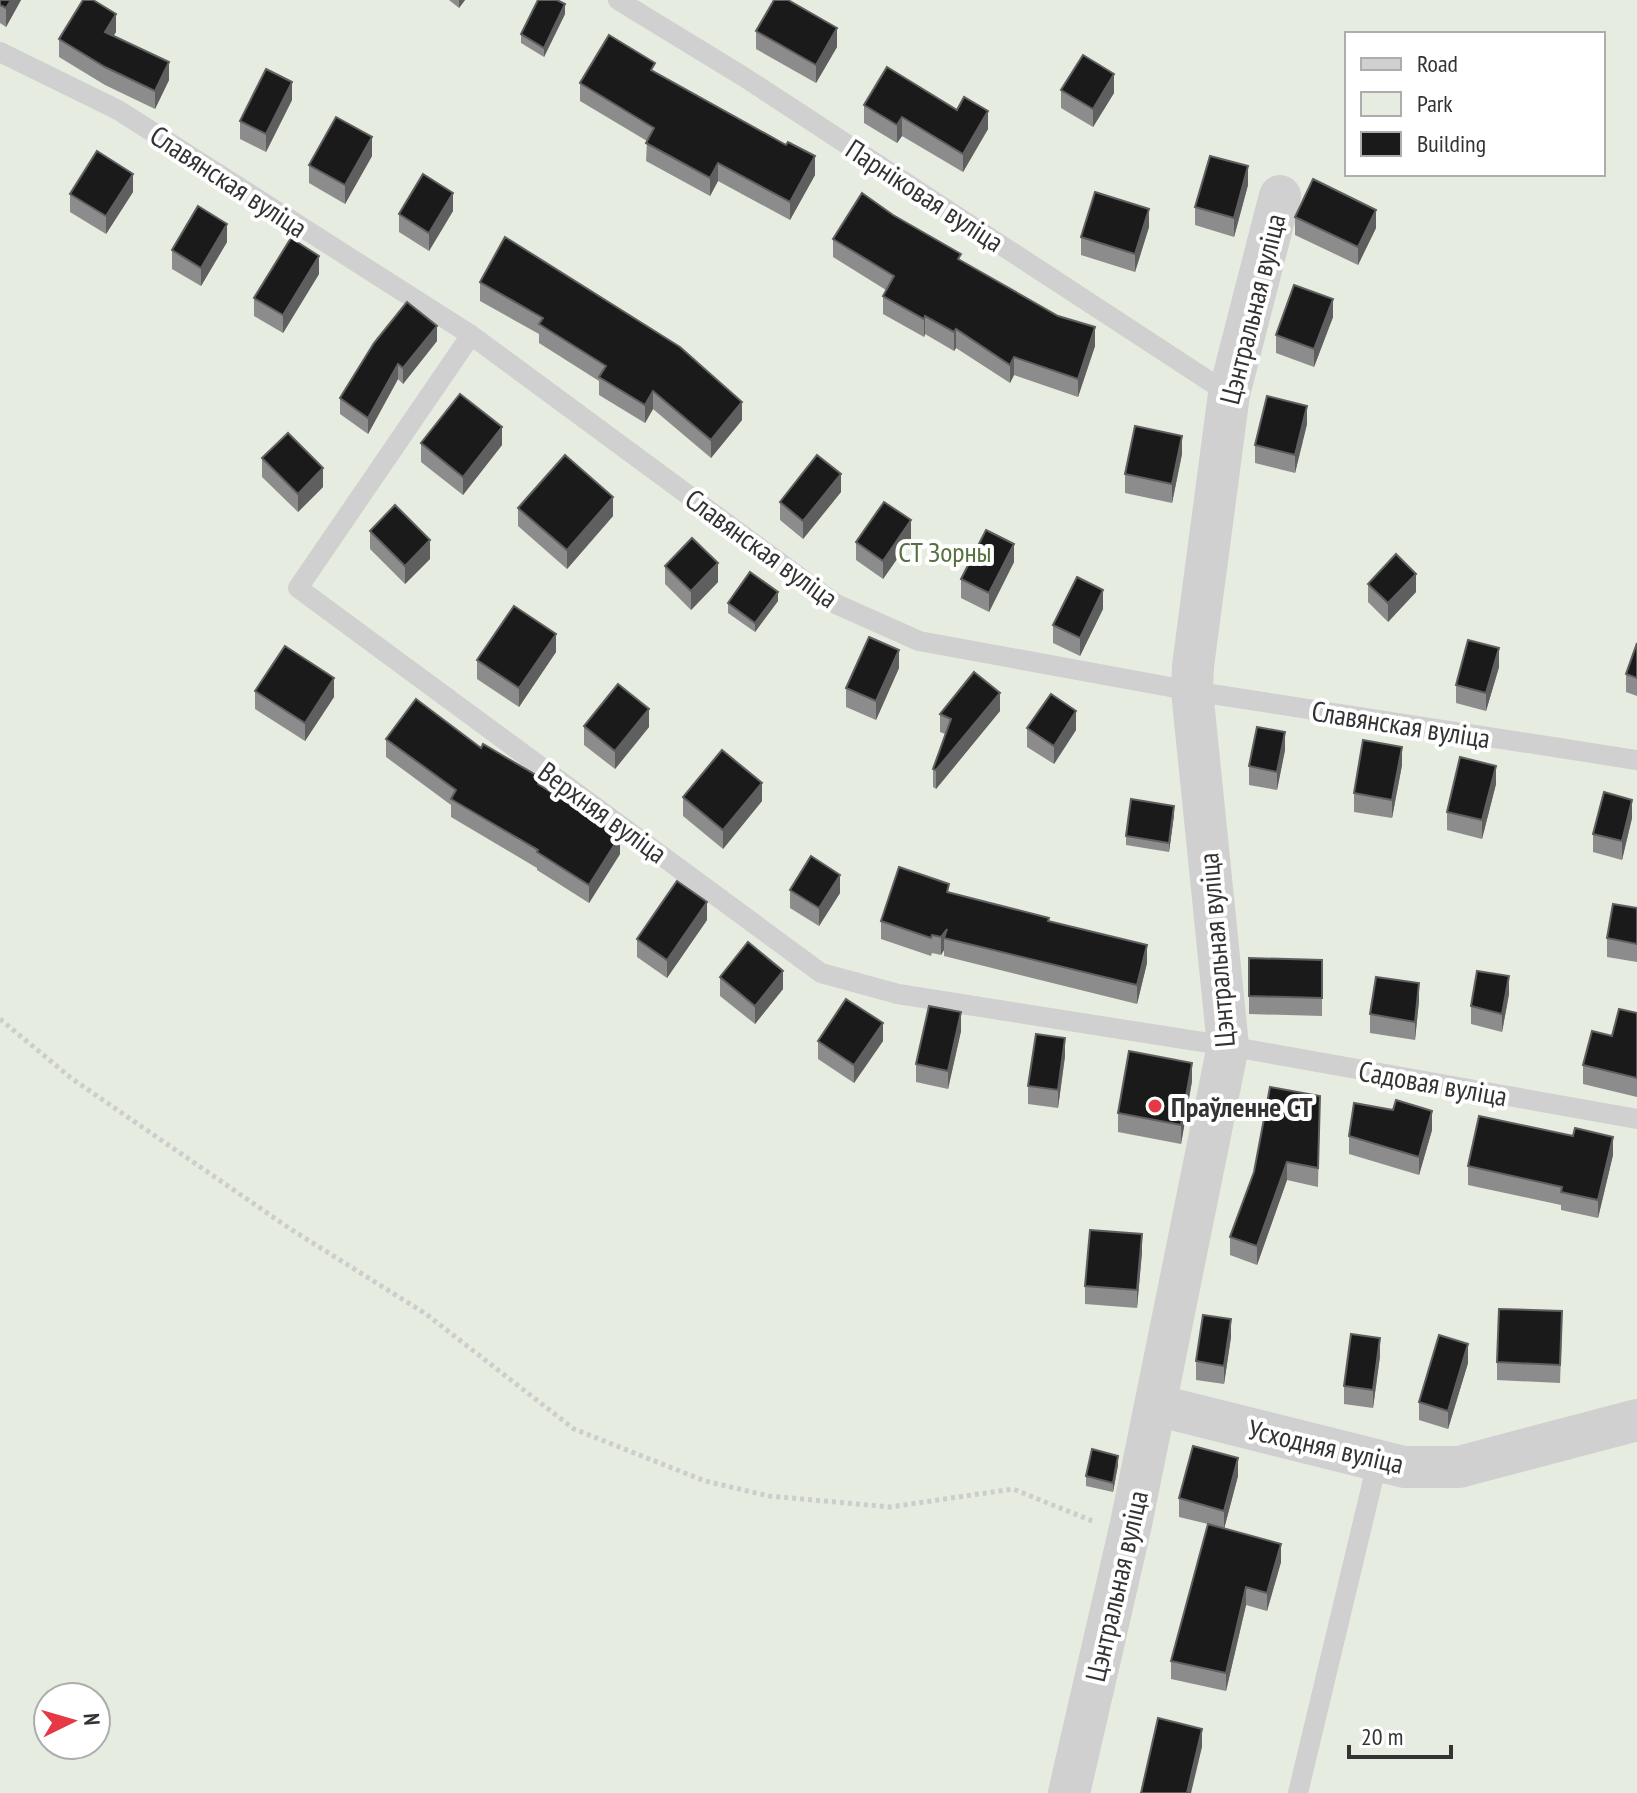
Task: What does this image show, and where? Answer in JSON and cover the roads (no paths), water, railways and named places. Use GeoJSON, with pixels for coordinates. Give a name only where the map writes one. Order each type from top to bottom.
{"type":"FeatureCollection","features":[{"type":"Feature","properties":{"kind":"street","name":"Цэнтральная вуліца"},"geometry":{"type":"LineString","coordinates":[[1069,1793],[1156,1405],[1228,1046],[1192,691],[1193,666],[1229,394],[1280,196]]}},
{"type":"Feature","properties":{"kind":"street","name":"Усходняя вуліца"},"geometry":{"type":"LineString","coordinates":[[1156,1405],[1404,1467],[1459,1467],[1637,1420]]}},
{"type":"Feature","properties":{"kind":"lane","name":"Парніковая вуліца"},"geometry":{"type":"LineString","coordinates":[[618,0],[744,77],[1229,394]]}},
{"type":"Feature","properties":{"kind":"lane","name":"Славянская вуліца"},"geometry":{"type":"LineString","coordinates":[[0,52],[118,110],[471,335],[836,604],[919,641],[1192,691],[1637,760]]}},
{"type":"Feature","properties":{"kind":"lane","name":"Верхняя вуліца"},"geometry":{"type":"LineString","coordinates":[[471,335],[298,588],[821,973],[898,994],[1228,1046]]}},
{"type":"Feature","properties":{"kind":"lane","name":"Садовая вуліца"},"geometry":{"type":"LineString","coordinates":[[1228,1046],[1637,1119]]}},
{"type":"Feature","properties":{"kind":"lane"},"geometry":{"type":"LineString","coordinates":[[1298,1793],[1378,1459]]}},
{"type":"Feature","properties":{"kind":"place","name":"Праўленне СТ"},"geometry":{"type":"Point","coordinates":[1155,1106]}},
{"type":"Feature","properties":{"kind":"park label","name":"СТ Зорны"},"geometry":{"type":"Point","coordinates":[945,551]}}]}
